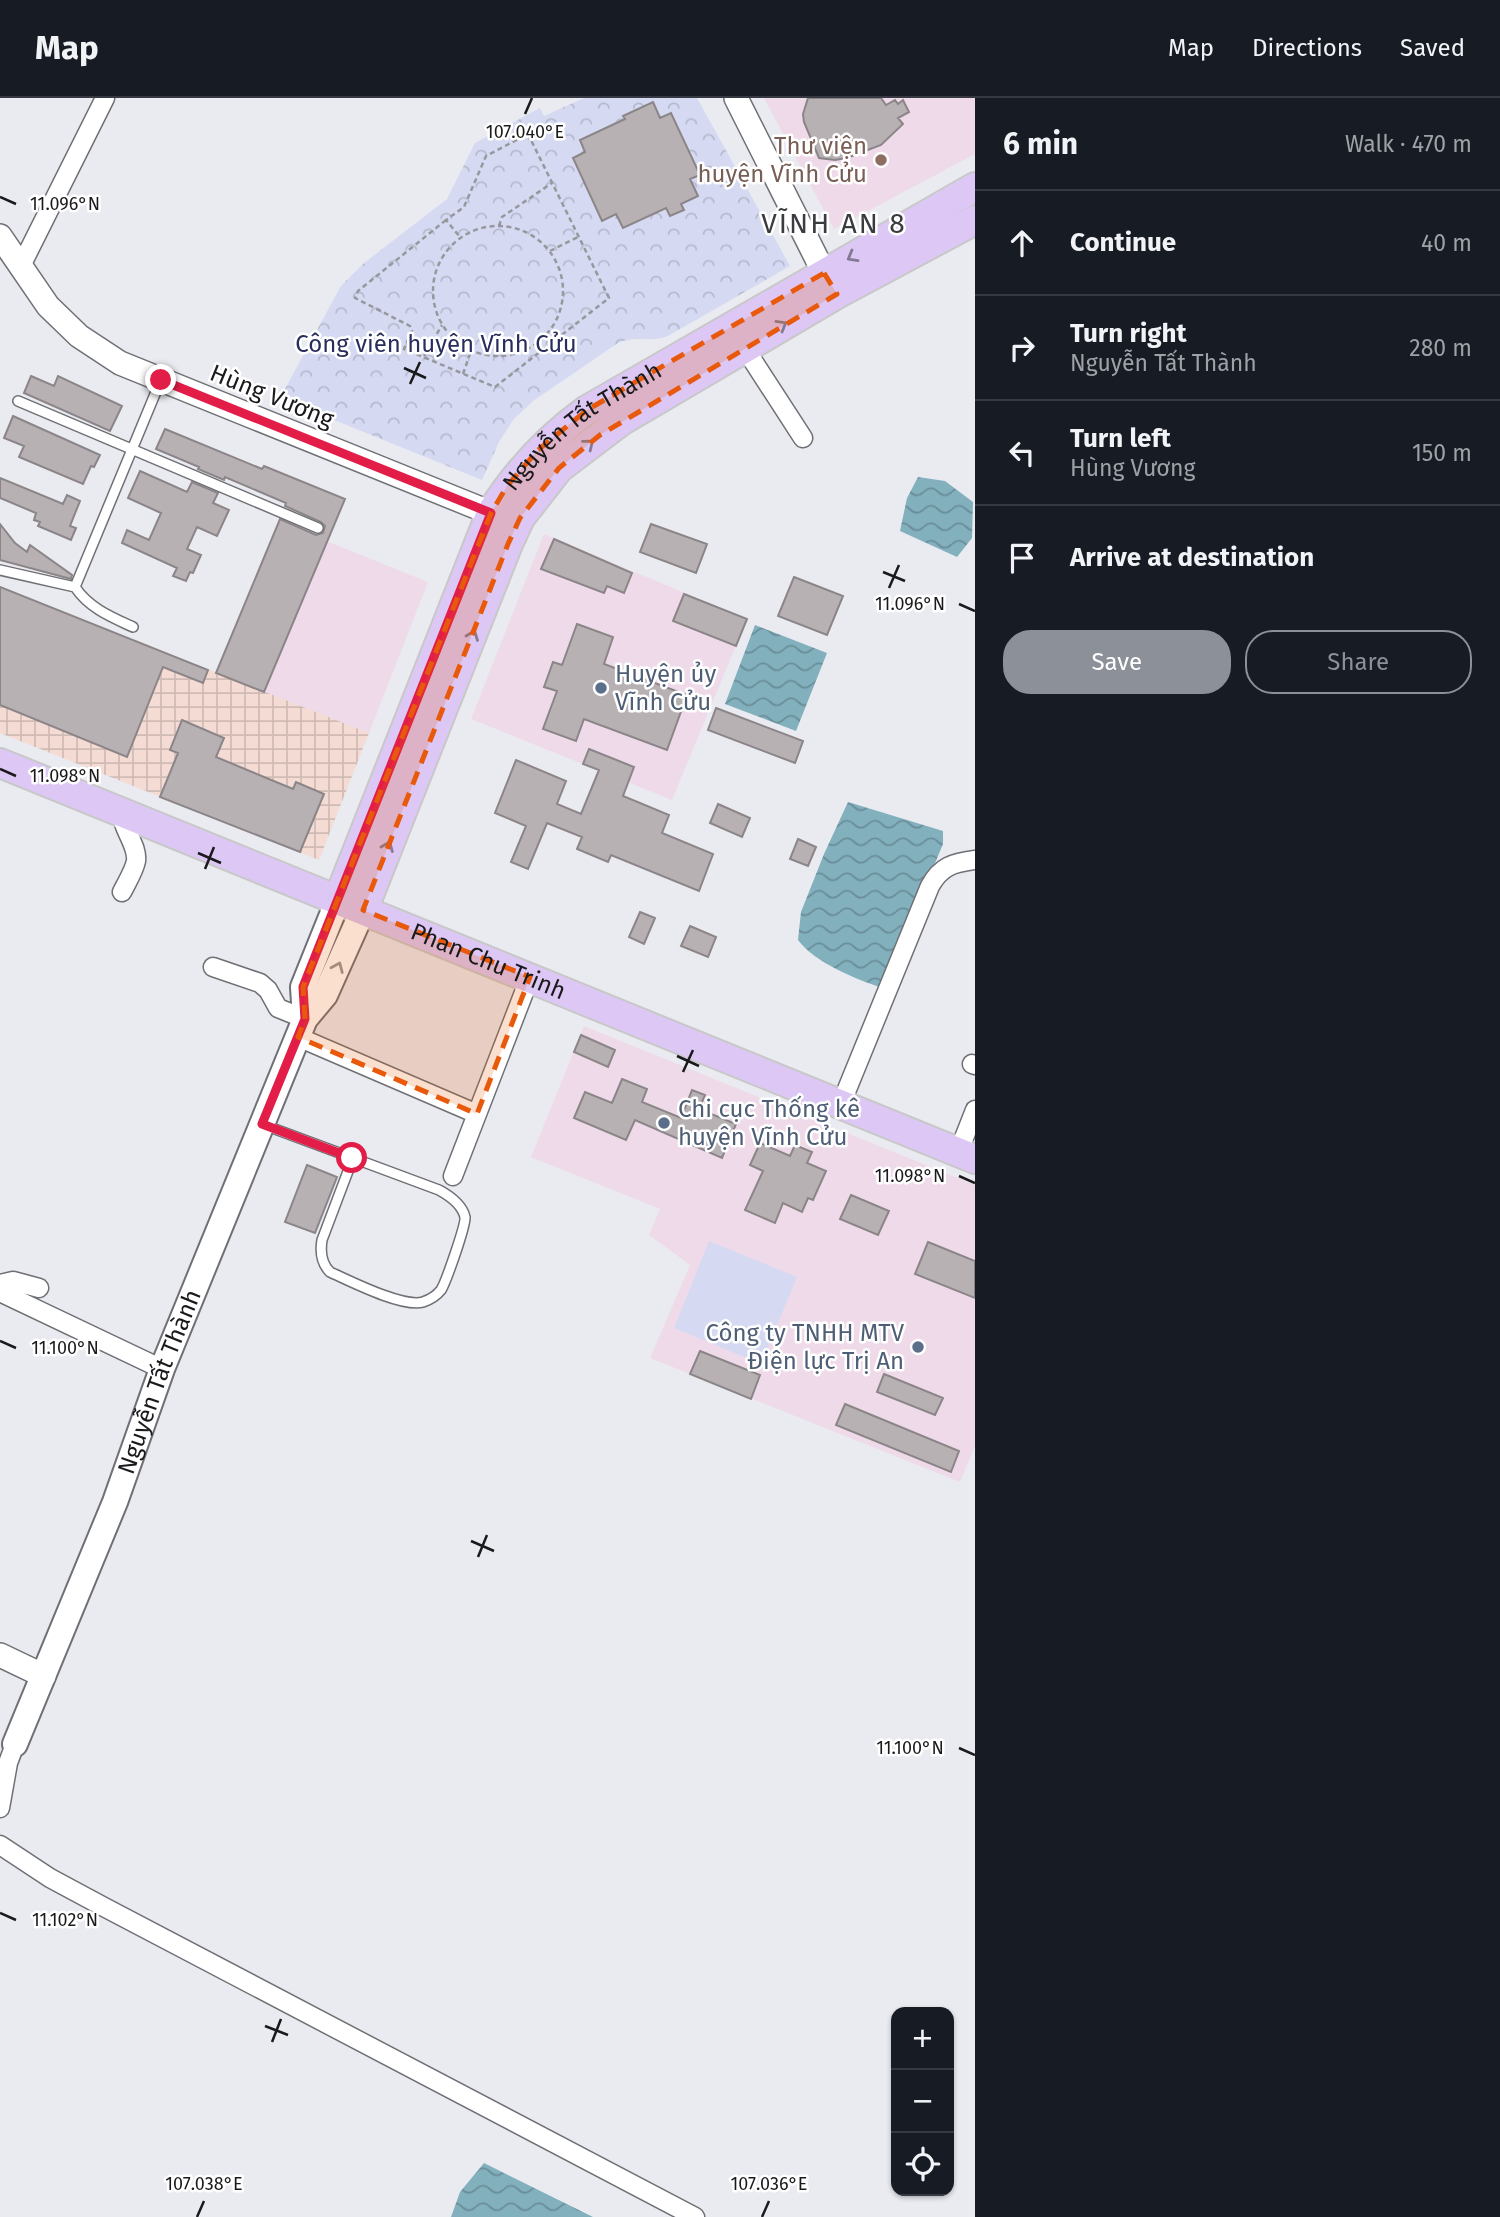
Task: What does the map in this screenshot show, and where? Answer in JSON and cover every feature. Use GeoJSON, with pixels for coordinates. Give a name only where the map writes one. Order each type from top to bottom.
{"type":"FeatureCollection","features":[{"type":"Feature","properties":{"kind":"main road","name":"Nguyễn Tất Thành"},"geometry":{"type":"LineString","coordinates":[[15,1744],[115,1502],[162,1369],[302,1028],[303,987],[350,905],[490,552],[559,468],[621,421],[744,347],[831,283],[975,187]]}},
{"type":"Feature","properties":{"kind":"main road","name":"Nguyễn Tất Thành"},"geometry":{"type":"LineString","coordinates":[[490,552],[491,513],[521,468],[572,421],[636,381],[831,283],[975,220]]}},
{"type":"Feature","properties":{"kind":"main road","name":"Phan Chu Trinh"},"geometry":{"type":"LineString","coordinates":[[0,763],[530,976],[967,1156]]}},
{"type":"Feature","properties":{"kind":"street"},"geometry":{"type":"LineString","coordinates":[[20,268],[105,98]]}},
{"type":"Feature","properties":{"kind":"street"},"geometry":{"type":"LineString","coordinates":[[736,98],[831,283]]}},
{"type":"Feature","properties":{"kind":"street","name":"Hùng Vương"},"geometry":{"type":"LineString","coordinates":[[0,236],[48,306],[79,336],[120,363],[491,513]]}},
{"type":"Feature","properties":{"kind":"street"},"geometry":{"type":"LineString","coordinates":[[744,347],[803,438]]}},
{"type":"Feature","properties":{"kind":"street"},"geometry":{"type":"LineString","coordinates":[[122,812],[122,822],[134,847],[136,858],[122,892]]}},
{"type":"Feature","properties":{"kind":"street"},"geometry":{"type":"LineString","coordinates":[[841,1104],[930,886],[937,874],[947,865],[975,860]]}},
{"type":"Feature","properties":{"kind":"street"},"geometry":{"type":"LineString","coordinates":[[213,967],[260,984],[268,990],[278,1008],[302,1028],[477,1114]]}},
{"type":"Feature","properties":{"kind":"street"},"geometry":{"type":"LineString","coordinates":[[453,1176],[530,976]]}},
{"type":"Feature","properties":{"kind":"street"},"geometry":{"type":"LineString","coordinates":[[967,1156],[975,1110]]}},
{"type":"Feature","properties":{"kind":"street"},"geometry":{"type":"LineString","coordinates":[[0,1283],[13,1281],[39,1288]]}},
{"type":"Feature","properties":{"kind":"street"},"geometry":{"type":"LineString","coordinates":[[0,1292],[162,1369]]}},
{"type":"Feature","properties":{"kind":"street"},"geometry":{"type":"LineString","coordinates":[[0,1655],[44,1676]]}},
{"type":"Feature","properties":{"kind":"street"},"geometry":{"type":"LineString","coordinates":[[0,1808],[8,1763],[15,1744]]}},
{"type":"Feature","properties":{"kind":"street"},"geometry":{"type":"LineString","coordinates":[[0,1845],[50,1878],[104,1907],[695,2217]]}},
{"type":"Feature","properties":{"kind":"lane"},"geometry":{"type":"LineString","coordinates":[[75,587],[161,380]]}},
{"type":"Feature","properties":{"kind":"lane"},"geometry":{"type":"LineString","coordinates":[[18,401],[318,528]]}},
{"type":"Feature","properties":{"kind":"lane"},"geometry":{"type":"LineString","coordinates":[[0,570],[75,587],[81,596],[100,611],[133,627]]}},
{"type":"Feature","properties":{"kind":"lane"},"geometry":{"type":"LineString","coordinates":[[262,1124],[439,1190],[455,1201],[465,1216],[464,1227],[441,1289],[430,1299],[408,1302],[330,1272],[325,1267],[320,1249],[322,1240],[352,1158]]}},
{"type":"Feature","properties":{"kind":"path"},"geometry":{"type":"LineString","coordinates":[[528,134],[609,298],[495,387],[404,349],[412,331],[410,326],[355,298],[358,290],[446,220],[464,207],[486,156],[528,134]]}},
{"type":"Feature","properties":{"kind":"path"},"geometry":{"type":"LineString","coordinates":[[499,226],[502,217],[552,183]]}},
{"type":"Feature","properties":{"kind":"path"},"geometry":{"type":"LineString","coordinates":[[446,220],[460,237]]}},
{"type":"Feature","properties":{"kind":"path"},"geometry":{"type":"LineString","coordinates":[[499,226],[527,233],[549,251],[559,268],[563,287],[562,306],[555,324],[543,339],[527,350],[509,356],[489,356],[471,351],[450,336],[434,307],[432,287],[436,268],[446,251],[460,237],[485,227],[499,226]]}},
{"type":"Feature","properties":{"kind":"path"},"geometry":{"type":"LineString","coordinates":[[549,251],[578,237]]}},
{"type":"Feature","properties":{"kind":"path"},"geometry":{"type":"LineString","coordinates":[[424,357],[442,325]]}},
{"type":"Feature","properties":{"kind":"path"},"geometry":{"type":"LineString","coordinates":[[534,345],[541,352]]}},
{"type":"Feature","properties":{"kind":"path"},"geometry":{"type":"LineString","coordinates":[[463,374],[471,351]]}},
{"type":"Feature","properties":{"kind":"highlighted area"},"geometry":{"type":"Polygon","coordinates":[[[824,273],[837,294],[600,435],[559,468],[520,518],[508,544],[363,910],[530,977],[477,1114],[298,1037],[305,1019],[303,987],[491,513],[507,486],[538,450],[587,410],[824,273]]]}},
{"type":"Feature","properties":{"kind":"shaded area","name":"Thư viện huyện Vĩnh Cửu"},"geometry":{"type":"Polygon","coordinates":[[[764,98],[975,98],[975,154],[834,229],[764,98]]]}},
{"type":"Feature","properties":{"kind":"shaded area"},"geometry":{"type":"Polygon","coordinates":[[[279,522],[428,582],[369,733],[216,673],[279,522]]]}},
{"type":"Feature","properties":{"kind":"shaded area","name":"Huyện ủy Vĩnh Cửu"},"geometry":{"type":"Polygon","coordinates":[[[544,534],[747,619],[672,800],[471,719],[544,534]]]}},
{"type":"Feature","properties":{"kind":"shaded area"},"geometry":{"type":"Polygon","coordinates":[[[0,587],[369,733],[319,860],[0,733],[0,587]]]}},
{"type":"Feature","properties":{"kind":"shaded area"},"geometry":{"type":"Polygon","coordinates":[[[584,1026],[975,1185],[975,1446],[960,1482],[650,1358],[690,1265],[649,1235],[660,1209],[531,1157],[584,1026]]]}},
{"type":"Feature","properties":{"kind":"green space","name":"Công viên huyện Vĩnh Cửu"},"geometry":{"type":"Polygon","coordinates":[[[584,98],[697,98],[790,266],[668,336],[618,343],[533,401],[513,420],[499,442],[482,480],[280,398],[341,286],[364,263],[447,199],[475,143],[540,108],[544,116],[584,98]]]}},
{"type":"Feature","properties":{"kind":"green space"},"geometry":{"type":"Polygon","coordinates":[[[709,1241],[797,1277],[761,1364],[674,1328],[709,1241]]]}},
{"type":"Feature","properties":{"kind":"water"},"geometry":{"type":"Polygon","coordinates":[[[918,477],[945,481],[973,502],[972,538],[957,557],[900,531],[907,498],[918,477]]]}},
{"type":"Feature","properties":{"kind":"water"},"geometry":{"type":"Polygon","coordinates":[[[755,625],[827,653],[796,731],[725,704],[755,625]]]}},
{"type":"Feature","properties":{"kind":"water"},"geometry":{"type":"Polygon","coordinates":[[[848,802],[943,831],[943,844],[883,988],[825,963],[798,940],[801,912],[848,802]]]}},
{"type":"Feature","properties":{"kind":"water"},"geometry":{"type":"Polygon","coordinates":[[[484,2163],[593,2217],[451,2217],[460,2192],[484,2163]]]}},
{"type":"Feature","properties":{"kind":"building"},"geometry":{"type":"Polygon","coordinates":[[[808,98],[881,98],[886,105],[895,100],[898,104],[903,100],[909,112],[898,118],[903,124],[881,145],[847,158],[819,158],[804,122],[803,114],[808,98]]]}},
{"type":"Feature","properties":{"kind":"building"},"geometry":{"type":"Polygon","coordinates":[[[653,102],[660,118],[671,113],[700,175],[690,179],[698,196],[681,204],[684,210],[670,216],[666,208],[623,228],[616,214],[602,221],[573,158],[585,152],[580,140],[625,119],[623,116],[653,102]]]}},
{"type":"Feature","properties":{"kind":"building"},"geometry":{"type":"Polygon","coordinates":[[[31,376],[54,386],[58,376],[122,406],[110,431],[24,393],[31,376]]]}},
{"type":"Feature","properties":{"kind":"building"},"geometry":{"type":"Polygon","coordinates":[[[13,416],[100,455],[94,467],[91,466],[83,484],[19,457],[24,446],[4,438],[13,416]]]}},
{"type":"Feature","properties":{"kind":"building"},"geometry":{"type":"Polygon","coordinates":[[[165,429],[262,469],[264,466],[345,499],[264,692],[216,673],[280,519],[316,535],[323,533],[325,526],[285,506],[286,503],[225,477],[224,480],[156,449],[165,429]]]}},
{"type":"Feature","properties":{"kind":"building"},"geometry":{"type":"Polygon","coordinates":[[[140,471],[187,492],[192,482],[218,493],[213,503],[229,510],[217,536],[197,527],[187,549],[201,555],[186,581],[173,576],[177,568],[122,543],[127,530],[149,540],[161,513],[128,498],[140,471]]]}},
{"type":"Feature","properties":{"kind":"building"},"geometry":{"type":"Polygon","coordinates":[[[0,478],[63,504],[67,495],[80,501],[70,526],[76,528],[71,540],[38,526],[40,522],[34,520],[36,513],[0,498],[0,478]]]}},
{"type":"Feature","properties":{"kind":"building"},"geometry":{"type":"Polygon","coordinates":[[[0,524],[15,543],[27,552],[30,545],[72,575],[71,579],[0,560],[0,524]]]}},
{"type":"Feature","properties":{"kind":"building"},"geometry":{"type":"Polygon","coordinates":[[[651,524],[707,544],[696,573],[640,552],[651,524]]]}},
{"type":"Feature","properties":{"kind":"building"},"geometry":{"type":"Polygon","coordinates":[[[554,539],[632,573],[624,593],[607,586],[604,593],[541,569],[554,539]]]}},
{"type":"Feature","properties":{"kind":"building"},"geometry":{"type":"Polygon","coordinates":[[[794,577],[843,596],[827,635],[778,616],[794,577]]]}},
{"type":"Feature","properties":{"kind":"building"},"geometry":{"type":"Polygon","coordinates":[[[0,587],[208,670],[203,683],[163,667],[127,757],[0,705],[0,587]]]}},
{"type":"Feature","properties":{"kind":"building"},"geometry":{"type":"Polygon","coordinates":[[[684,594],[747,619],[736,646],[673,621],[684,594]]]}},
{"type":"Feature","properties":{"kind":"building"},"geometry":{"type":"Polygon","coordinates":[[[577,624],[613,637],[604,664],[687,695],[667,750],[584,719],[576,741],[543,729],[557,691],[544,687],[553,662],[562,665],[577,624]]]}},
{"type":"Feature","properties":{"kind":"building"},"geometry":{"type":"Polygon","coordinates":[[[716,708],[803,741],[795,763],[708,730],[716,708]]]}},
{"type":"Feature","properties":{"kind":"building"},"geometry":{"type":"Polygon","coordinates":[[[182,720],[224,738],[216,757],[293,789],[296,782],[324,794],[300,852],[160,797],[178,753],[170,750],[182,720]]]}},
{"type":"Feature","properties":{"kind":"building"},"geometry":{"type":"Polygon","coordinates":[[[589,749],[634,767],[623,796],[669,815],[662,833],[713,854],[699,891],[611,855],[608,862],[577,849],[582,837],[547,823],[528,869],[511,862],[526,826],[495,813],[516,760],[566,781],[557,804],[581,814],[599,770],[583,764],[589,749]]]}},
{"type":"Feature","properties":{"kind":"building"},"geometry":{"type":"Polygon","coordinates":[[[718,804],[750,818],[742,837],[710,823],[718,804]]]}},
{"type":"Feature","properties":{"kind":"building"},"geometry":{"type":"Polygon","coordinates":[[[798,839],[816,847],[808,866],[790,859],[798,839]]]}},
{"type":"Feature","properties":{"kind":"building"},"geometry":{"type":"Polygon","coordinates":[[[640,912],[655,918],[644,944],[629,937],[640,912]]]}},
{"type":"Feature","properties":{"kind":"building"},"geometry":{"type":"Polygon","coordinates":[[[690,926],[716,937],[708,957],[681,946],[690,926]]]}},
{"type":"Feature","properties":{"kind":"building"},"geometry":{"type":"Polygon","coordinates":[[[581,1035],[615,1050],[608,1067],[574,1052],[581,1035]]]}},
{"type":"Feature","properties":{"kind":"building"},"geometry":{"type":"Polygon","coordinates":[[[622,1079],[647,1089],[642,1102],[681,1118],[692,1090],[705,1095],[699,1109],[736,1124],[722,1158],[635,1120],[626,1140],[574,1118],[585,1092],[612,1103],[622,1079]]]}},
{"type":"Feature","properties":{"kind":"building"},"geometry":{"type":"Polygon","coordinates":[[[760,1143],[790,1156],[795,1145],[812,1152],[807,1163],[826,1171],[813,1200],[808,1198],[802,1212],[783,1203],[775,1223],[745,1210],[763,1171],[750,1165],[760,1143]]]}},
{"type":"Feature","properties":{"kind":"building"},"geometry":{"type":"Polygon","coordinates":[[[307,1165],[337,1177],[315,1233],[285,1222],[307,1165]]]}},
{"type":"Feature","properties":{"kind":"building"},"geometry":{"type":"Polygon","coordinates":[[[851,1195],[889,1211],[878,1235],[840,1219],[851,1195]]]}},
{"type":"Feature","properties":{"kind":"building"},"geometry":{"type":"Polygon","coordinates":[[[928,1242],[975,1261],[975,1298],[915,1274],[928,1242]]]}},
{"type":"Feature","properties":{"kind":"building"},"geometry":{"type":"Polygon","coordinates":[[[700,1351],[760,1375],[751,1399],[690,1374],[700,1351]]]}},
{"type":"Feature","properties":{"kind":"building"},"geometry":{"type":"Polygon","coordinates":[[[884,1374],[943,1398],[935,1415],[877,1392],[884,1374]]]}},
{"type":"Feature","properties":{"kind":"building"},"geometry":{"type":"Polygon","coordinates":[[[845,1404],[959,1451],[951,1472],[836,1425],[845,1404]]]}},
{"type":"Feature","properties":{"kind":"place","name":"Thư viện huyện Vĩnh Cửu"},"geometry":{"type":"Point","coordinates":[881,160]}},
{"type":"Feature","properties":{"kind":"place","name":"Huyện ủy Vĩnh Cửu"},"geometry":{"type":"Point","coordinates":[601,688]}},
{"type":"Feature","properties":{"kind":"place","name":"Chi cục Thống kê huyện Vĩnh Cửu"},"geometry":{"type":"Point","coordinates":[664,1123]}},
{"type":"Feature","properties":{"kind":"place","name":"Công ty TNHH MTV Điện lực Trị An"},"geometry":{"type":"Point","coordinates":[918,1347]}},
{"type":"Feature","properties":{"kind":"district","name":"VĨNH AN 8"},"geometry":{"type":"Point","coordinates":[834,223]}},
{"type":"Feature","properties":{"kind":"route"},"geometry":{"type":"LineString","coordinates":[[161,380],[491,513],[303,987],[305,1019],[262,1124],[352,1158]]}}]}
